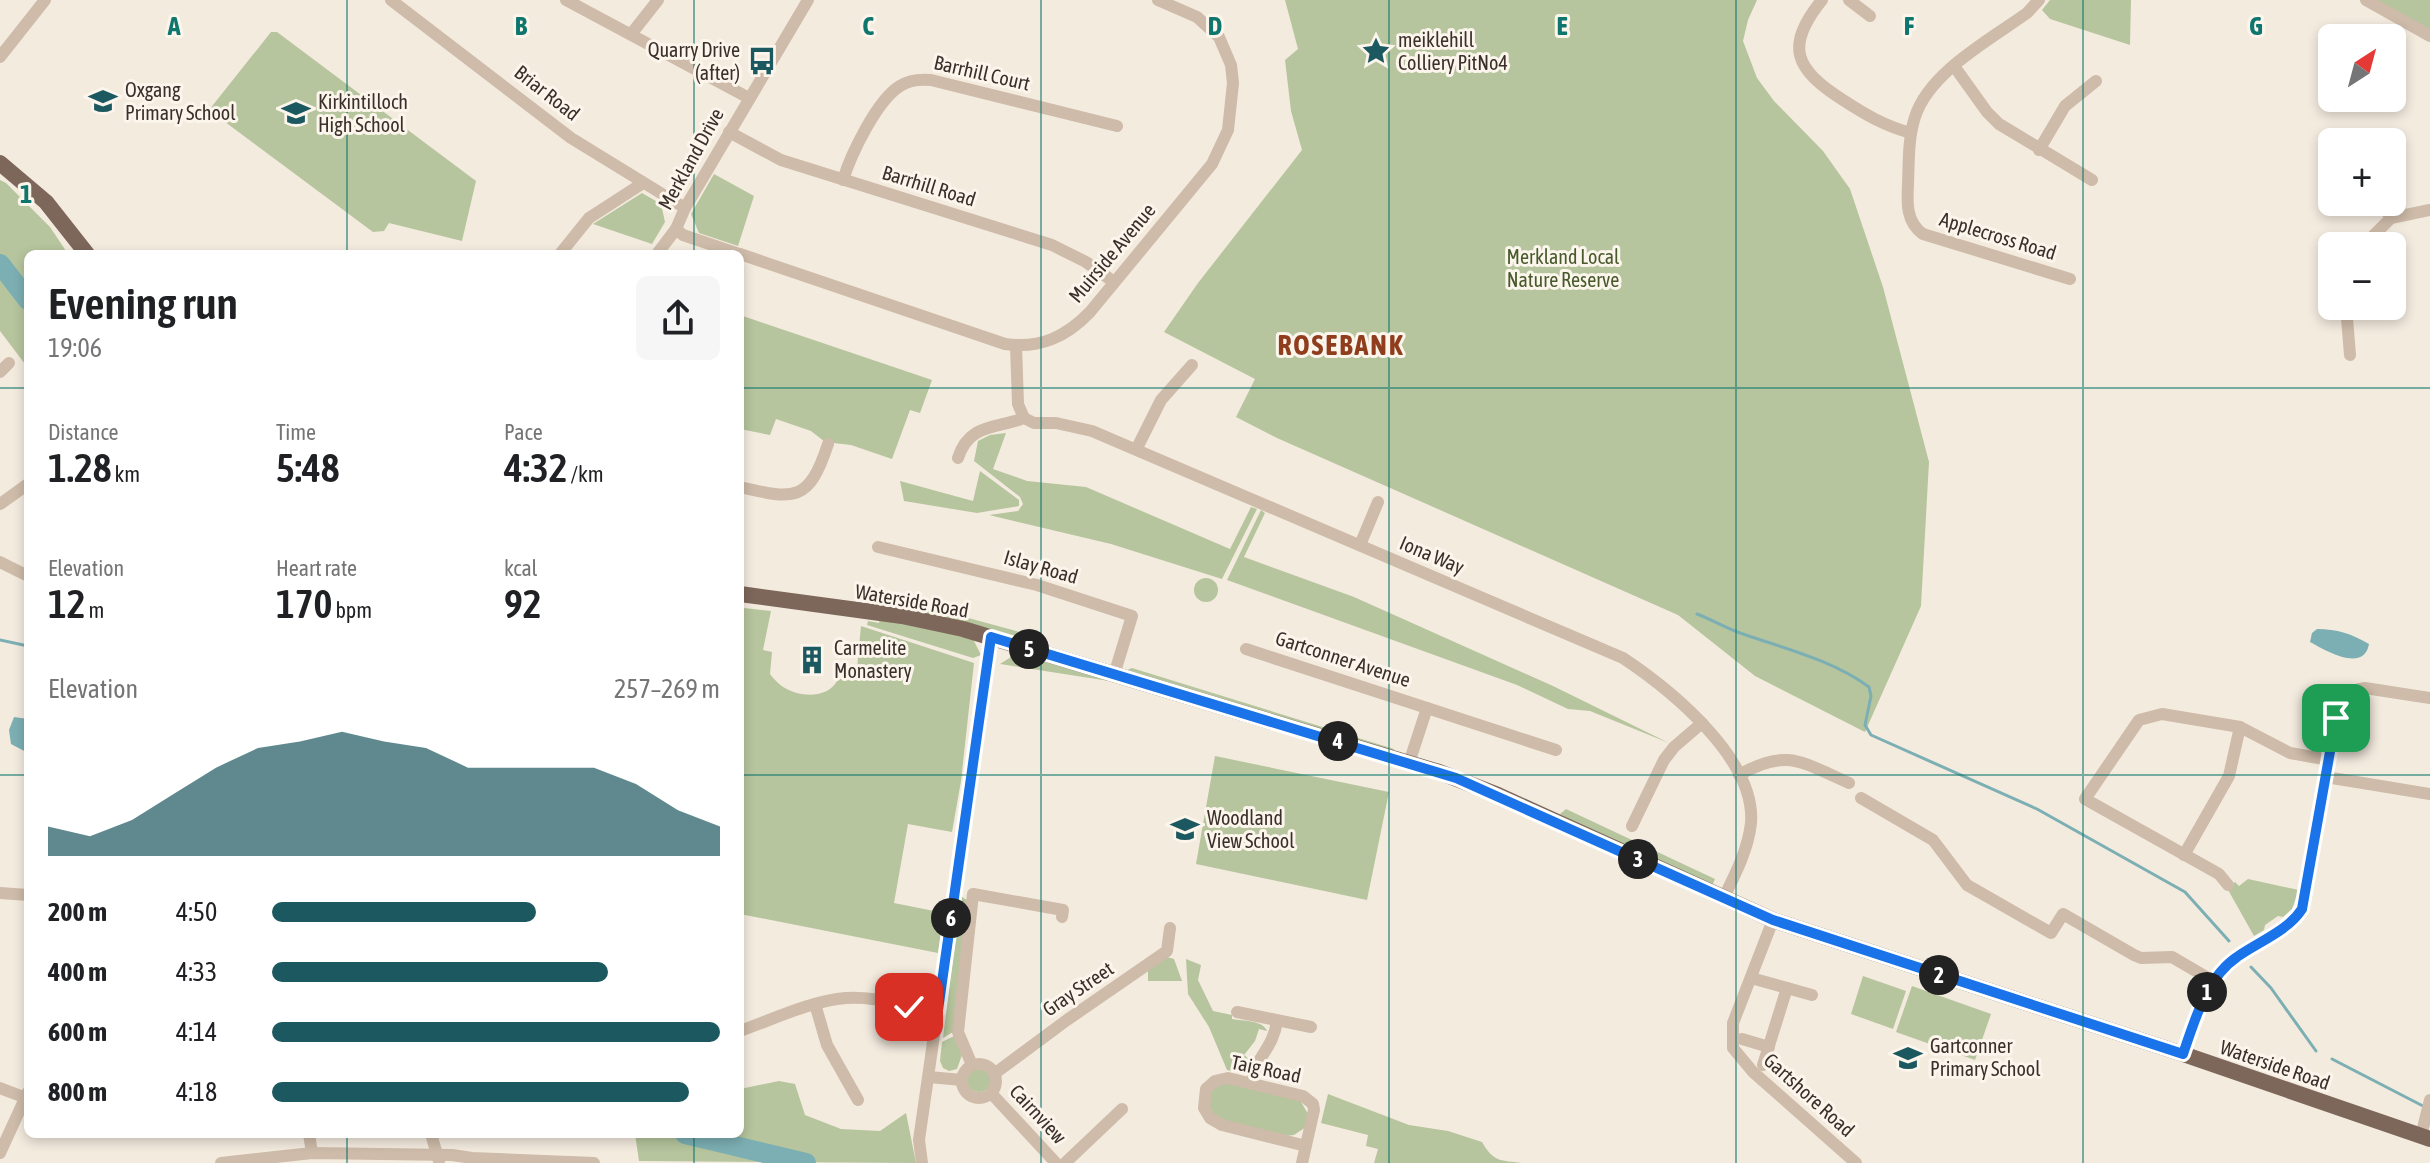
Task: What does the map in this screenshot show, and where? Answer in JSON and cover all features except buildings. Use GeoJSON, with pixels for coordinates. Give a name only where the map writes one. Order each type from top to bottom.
{"type":"FeatureCollection","features":[{"type":"Feature","properties":{"kind":"main road"},"geometry":{"type":"LineString","coordinates":[[0,163],[46,202],[84,250]]}},
{"type":"Feature","properties":{"kind":"main road","name":"Waterside Road"},"geometry":{"type":"LineString","coordinates":[[744,595],[902,616],[991,637],[1409,763],[1498,795],[1773,920],[2426,1137]]}},
{"type":"Feature","properties":{"kind":"street"},"geometry":{"type":"LineString","coordinates":[[0,57],[45,0]]}},
{"type":"Feature","properties":{"kind":"street","name":"Briar Road"},"geometry":{"type":"LineString","coordinates":[[391,0],[571,138],[685,208]]}},
{"type":"Feature","properties":{"kind":"street"},"geometry":{"type":"LineString","coordinates":[[566,0],[749,98]]}},
{"type":"Feature","properties":{"kind":"street"},"geometry":{"type":"LineString","coordinates":[[632,33],[658,0]]}},
{"type":"Feature","properties":{"kind":"street","name":"Merkland Drive"},"geometry":{"type":"LineString","coordinates":[[660,250],[676,229],[685,208],[808,0]]}},
{"type":"Feature","properties":{"kind":"street","name":"Muirside Avenue"},"geometry":{"type":"LineString","coordinates":[[744,256],[993,341],[1016,345],[1043,343],[1066,333],[1090,312],[1212,164],[1223,144],[1231,114],[1231,65],[1219,37],[1197,17],[1158,0]]}},
{"type":"Feature","properties":{"kind":"street"},"geometry":{"type":"LineString","coordinates":[[1822,0],[1807,19],[1799,39],[1801,57],[1810,77],[1876,121],[1911,133]]}},
{"type":"Feature","properties":{"kind":"street"},"geometry":{"type":"LineString","coordinates":[[1849,0],[1870,16]]}},
{"type":"Feature","properties":{"kind":"street","name":"Applecross Road"},"geometry":{"type":"LineString","coordinates":[[2039,0],[2027,13],[1954,66],[1926,95],[1911,133],[1907,200],[1909,216],[1917,230],[1934,238],[2070,279]]}},
{"type":"Feature","properties":{"kind":"street"},"geometry":{"type":"LineString","coordinates":[[2366,0],[2430,36]]}},
{"type":"Feature","properties":{"kind":"street"},"geometry":{"type":"LineString","coordinates":[[1954,66],[1999,124],[2092,180]]}},
{"type":"Feature","properties":{"kind":"street","name":"Barrhill Court"},"geometry":{"type":"LineString","coordinates":[[843,180],[848,164],[882,104],[898,86],[918,79],[1117,126]]}},
{"type":"Feature","properties":{"kind":"street"},"geometry":{"type":"LineString","coordinates":[[2039,150],[2065,106],[2096,81]]}},
{"type":"Feature","properties":{"kind":"street","name":"Barrhill Road"},"geometry":{"type":"LineString","coordinates":[[729,132],[781,160],[1052,245],[1086,262],[1114,282]]}},
{"type":"Feature","properties":{"kind":"street"},"geometry":{"type":"LineString","coordinates":[[563,250],[589,218],[643,183]]}},
{"type":"Feature","properties":{"kind":"street"},"geometry":{"type":"LineString","coordinates":[[2377,232],[2391,218],[2430,210]]}},
{"type":"Feature","properties":{"kind":"street","name":"Muirside Avenue"},"geometry":{"type":"LineString","coordinates":[[676,229],[683,235],[727,250]]}},
{"type":"Feature","properties":{"kind":"street"},"geometry":{"type":"LineString","coordinates":[[2347,320],[2350,355]]}},
{"type":"Feature","properties":{"kind":"street"},"geometry":{"type":"LineString","coordinates":[[1016,345],[1018,404],[1024,418]]}},
{"type":"Feature","properties":{"kind":"street"},"geometry":{"type":"LineString","coordinates":[[1137,448],[1161,400],[1192,365]]}},
{"type":"Feature","properties":{"kind":"street","name":"Iona Way"},"geometry":{"type":"LineString","coordinates":[[958,458],[966,441],[978,431],[1024,418],[1034,423],[1056,423],[1092,431],[1439,581],[1609,649],[1668,689],[1702,723],[1739,775],[1749,800],[1751,822],[1745,852],[1723,899]]}},
{"type":"Feature","properties":{"kind":"street"},"geometry":{"type":"LineString","coordinates":[[744,488],[780,495],[801,491],[818,473],[828,444]]}},
{"type":"Feature","properties":{"kind":"street"},"geometry":{"type":"LineString","coordinates":[[0,504],[24,487]]}},
{"type":"Feature","properties":{"kind":"street"},"geometry":{"type":"LineString","coordinates":[[1360,545],[1378,502]]}},
{"type":"Feature","properties":{"kind":"street","name":"Islay Road"},"geometry":{"type":"LineString","coordinates":[[878,547],[1037,585],[1132,616],[1114,675]]}},
{"type":"Feature","properties":{"kind":"street"},"geometry":{"type":"LineString","coordinates":[[0,562],[24,574]]}},
{"type":"Feature","properties":{"kind":"street"},"geometry":{"type":"LineString","coordinates":[[922,1163],[919,1140],[991,637]]}},
{"type":"Feature","properties":{"kind":"street","name":"Gartconner Avenue"},"geometry":{"type":"LineString","coordinates":[[1246,649],[1556,750]]}},
{"type":"Feature","properties":{"kind":"street"},"geometry":{"type":"LineString","coordinates":[[2183,1054],[2213,981],[2235,958],[2284,927],[2302,909],[2336,718],[2342,702],[2350,692],[2365,688],[2430,698]]}},
{"type":"Feature","properties":{"kind":"street","name":"Gartconner Avenue"},"geometry":{"type":"LineString","coordinates":[[1409,763],[1427,708]]}},
{"type":"Feature","properties":{"kind":"street"},"geometry":{"type":"LineString","coordinates":[[2228,885],[2219,874],[2085,799],[2139,720],[2162,714],[2240,727],[2290,753],[2329,760]]}},
{"type":"Feature","properties":{"kind":"street"},"geometry":{"type":"LineString","coordinates":[[1632,826],[1664,760],[1702,723]]}},
{"type":"Feature","properties":{"kind":"street"},"geometry":{"type":"LineString","coordinates":[[2184,855],[2229,776],[2240,727]]}},
{"type":"Feature","properties":{"kind":"street"},"geometry":{"type":"LineString","coordinates":[[1739,775],[1761,763],[1789,759],[1849,783]]}},
{"type":"Feature","properties":{"kind":"street"},"geometry":{"type":"LineString","coordinates":[[2326,777],[2430,794]]}},
{"type":"Feature","properties":{"kind":"street"},"geometry":{"type":"LineString","coordinates":[[1861,798],[1933,840],[1967,885],[2051,933],[2063,914],[2134,955],[2141,958],[2172,957],[2213,981]]}},
{"type":"Feature","properties":{"kind":"street"},"geometry":{"type":"LineString","coordinates":[[0,893],[24,895]]}},
{"type":"Feature","properties":{"kind":"street"},"geometry":{"type":"LineString","coordinates":[[962,1080],[965,1071],[972,1065],[958,1032],[973,894],[1063,910],[1062,917]]}},
{"type":"Feature","properties":{"kind":"street","name":"Gartshore Road"},"geometry":{"type":"LineString","coordinates":[[1773,920],[1732,1030],[1736,1054],[1856,1163]]}},
{"type":"Feature","properties":{"kind":"street","name":"Gray Street"},"geometry":{"type":"LineString","coordinates":[[994,1074],[1167,951],[1170,928]]}},
{"type":"Feature","properties":{"kind":"street"},"geometry":{"type":"LineString","coordinates":[[1751,978],[1812,995]]}},
{"type":"Feature","properties":{"kind":"street"},"geometry":{"type":"LineString","coordinates":[[1763,1065],[1787,988]]}},
{"type":"Feature","properties":{"kind":"street"},"geometry":{"type":"LineString","coordinates":[[744,1030],[815,1004],[846,998],[938,1010]]}},
{"type":"Feature","properties":{"kind":"street"},"geometry":{"type":"LineString","coordinates":[[815,1004],[831,1054],[858,1100]]}},
{"type":"Feature","properties":{"kind":"street"},"geometry":{"type":"LineString","coordinates":[[1237,1012],[1311,1027]]}},
{"type":"Feature","properties":{"kind":"street"},"geometry":{"type":"LineString","coordinates":[[1252,1083],[1255,1068],[1271,1046],[1277,1021]]}},
{"type":"Feature","properties":{"kind":"street"},"geometry":{"type":"LineString","coordinates":[[1742,1039],[1769,1047]]}},
{"type":"Feature","properties":{"kind":"street","name":"Cairnview"},"geometry":{"type":"LineString","coordinates":[[929,1077],[962,1080],[965,1091],[975,1098],[981,1098],[991,1093],[996,1084],[994,1074],[988,1066],[972,1065]]}},
{"type":"Feature","properties":{"kind":"street","name":"Taig Road"},"geometry":{"type":"LineString","coordinates":[[1302,1163],[1306,1146],[1314,1110],[1309,1100],[1252,1083],[1221,1078],[1210,1084],[1203,1095],[1210,1118],[1222,1125],[1306,1146]]}},
{"type":"Feature","properties":{"kind":"street"},"geometry":{"type":"LineString","coordinates":[[0,1088],[24,1094]]}},
{"type":"Feature","properties":{"kind":"street","name":"Cairnview"},"geometry":{"type":"LineString","coordinates":[[991,1093],[1056,1163]]}},
{"type":"Feature","properties":{"kind":"street"},"geometry":{"type":"LineString","coordinates":[[0,1153],[24,1101]]}},
{"type":"Feature","properties":{"kind":"street"},"geometry":{"type":"LineString","coordinates":[[2426,1137],[2426,1115],[2430,1101]]}},
{"type":"Feature","properties":{"kind":"street"},"geometry":{"type":"LineString","coordinates":[[1065,1163],[1122,1109]]}},
{"type":"Feature","properties":{"kind":"street"},"geometry":{"type":"LineString","coordinates":[[310,1138],[312,1153]]}},
{"type":"Feature","properties":{"kind":"street"},"geometry":{"type":"LineString","coordinates":[[432,1138],[438,1159]]}},
{"type":"Feature","properties":{"kind":"street"},"geometry":{"type":"LineString","coordinates":[[221,1163],[312,1153],[594,1163]]}},
{"type":"Feature","properties":{"kind":"green space","name":"Merkland Local Nature Reserve"},"geometry":{"type":"Polygon","coordinates":[[[1285,0],[1757,0],[1743,41],[1757,78],[1774,101],[1823,151],[1850,189],[1883,287],[1929,462],[1921,606],[1865,732],[1755,676],[1678,615],[1277,438],[1236,417],[1255,379],[1164,332],[1198,283],[1302,150],[1291,111],[1285,60],[1298,49],[1285,0]]]}},
{"type":"Feature","properties":{"kind":"green space"},"geometry":{"type":"Polygon","coordinates":[[[2050,0],[2131,0],[2130,45],[2050,19],[2042,10],[2050,0]]]}},
{"type":"Feature","properties":{"kind":"green space"},"geometry":{"type":"Polygon","coordinates":[[[2366,0],[2430,0],[2430,36],[2366,0]]]}},
{"type":"Feature","properties":{"kind":"green space"},"geometry":{"type":"Polygon","coordinates":[[[271,32],[277,32],[476,181],[462,241],[389,223],[384,231],[373,232],[209,110],[271,32]]]}},
{"type":"Feature","properties":{"kind":"green space"},"geometry":{"type":"Polygon","coordinates":[[[714,174],[754,196],[738,246],[699,233],[691,214],[714,174]]]}},
{"type":"Feature","properties":{"kind":"green space"},"geometry":{"type":"Polygon","coordinates":[[[0,180],[50,227],[65,250],[24,250],[24,363],[0,331],[0,180]]]}},
{"type":"Feature","properties":{"kind":"green space"},"geometry":{"type":"Polygon","coordinates":[[[642,193],[661,204],[665,222],[652,244],[593,224],[642,193]]]}},
{"type":"Feature","properties":{"kind":"green space"},"geometry":{"type":"Polygon","coordinates":[[[744,316],[932,380],[920,413],[910,410],[892,459],[851,445],[825,442],[811,431],[776,419],[770,435],[744,430],[744,316]]]}},
{"type":"Feature","properties":{"kind":"green space"},"geometry":{"type":"Polygon","coordinates":[[[1006,433],[993,469],[1027,481],[1086,487],[1230,549],[1251,507],[1257,509],[1222,579],[1111,544],[989,515],[1018,511],[1023,504],[1020,497],[974,461],[978,441],[990,435],[1006,433]]]}},
{"type":"Feature","properties":{"kind":"green space"},"geometry":{"type":"Polygon","coordinates":[[[980,471],[1019,500],[1019,506],[977,513],[904,501],[900,481],[973,501],[980,471]]]}},
{"type":"Feature","properties":{"kind":"green space"},"geometry":{"type":"Polygon","coordinates":[[[1261,510],[1265,513],[1244,557],[1354,597],[1553,686],[1669,743],[1590,711],[1568,709],[1517,685],[1227,580],[1261,510]]]}},
{"type":"Feature","properties":{"kind":"green space"},"geometry":{"type":"Polygon","coordinates":[[[1206,578],[1217,585],[1218,590],[1211,601],[1206,602],[1195,595],[1194,590],[1201,579],[1206,578]]]}},
{"type":"Feature","properties":{"kind":"green space"},"geometry":{"type":"Polygon","coordinates":[[[866,594],[1034,636],[1032,643],[879,606],[879,603],[864,600],[866,594]]]}},
{"type":"Feature","properties":{"kind":"green space"},"geometry":{"type":"Polygon","coordinates":[[[744,608],[771,611],[763,650],[772,652],[770,674],[783,687],[807,695],[829,690],[838,679],[856,679],[861,626],[974,663],[952,832],[908,824],[894,903],[944,913],[938,953],[744,915],[744,608]]]}},
{"type":"Feature","properties":{"kind":"green space"},"geometry":{"type":"Polygon","coordinates":[[[880,619],[973,639],[981,655],[973,658],[867,625],[868,621],[879,623],[880,619]]]}},
{"type":"Feature","properties":{"kind":"green space"},"geometry":{"type":"Polygon","coordinates":[[[1023,656],[1109,681],[1000,664],[1011,657],[1023,656]]]}},
{"type":"Feature","properties":{"kind":"green space"},"geometry":{"type":"Polygon","coordinates":[[[1132,668],[1394,749],[1393,752],[1127,670],[1132,668]]]}},
{"type":"Feature","properties":{"kind":"green space"},"geometry":{"type":"Polygon","coordinates":[[[1215,756],[1389,792],[1367,900],[1196,864],[1215,756]]]}},
{"type":"Feature","properties":{"kind":"green space"},"geometry":{"type":"Polygon","coordinates":[[[1566,809],[1715,879],[1712,886],[1574,823],[1560,814],[1566,809]]]}},
{"type":"Feature","properties":{"kind":"green space"},"geometry":{"type":"Polygon","coordinates":[[[2248,879],[2299,890],[2292,909],[2265,925],[2264,930],[2254,936],[2227,888],[2235,882],[2239,886],[2248,879]]]}},
{"type":"Feature","properties":{"kind":"green space"},"geometry":{"type":"Polygon","coordinates":[[[961,896],[968,901],[953,1032],[943,1038],[961,896]]]}},
{"type":"Feature","properties":{"kind":"green space"},"geometry":{"type":"Polygon","coordinates":[[[1167,957],[1174,959],[1182,981],[1148,981],[1148,970],[1167,957]]]}},
{"type":"Feature","properties":{"kind":"green space"},"geometry":{"type":"Polygon","coordinates":[[[1186,959],[1201,965],[1198,980],[1213,1011],[1232,1015],[1232,1019],[1257,1023],[1267,1031],[1259,1029],[1255,1041],[1244,1055],[1250,1060],[1241,1073],[1227,1070],[1209,1027],[1188,994],[1186,959]]]}},
{"type":"Feature","properties":{"kind":"green space"},"geometry":{"type":"Polygon","coordinates":[[[1863,976],[1906,991],[1893,1029],[1851,1014],[1863,976]]]}},
{"type":"Feature","properties":{"kind":"green space"},"geometry":{"type":"Polygon","coordinates":[[[1912,986],[1991,1014],[1975,1060],[1896,1032],[1912,986]]]}},
{"type":"Feature","properties":{"kind":"green space"},"geometry":{"type":"Polygon","coordinates":[[[954,1036],[962,1055],[957,1069],[949,1071],[943,1068],[940,1061],[942,1042],[954,1036]]]}},
{"type":"Feature","properties":{"kind":"green space"},"geometry":{"type":"Polygon","coordinates":[[[979,1068],[987,1072],[991,1080],[987,1088],[979,1092],[971,1088],[967,1080],[971,1072],[979,1068]]]}},
{"type":"Feature","properties":{"kind":"green space"},"geometry":{"type":"Polygon","coordinates":[[[779,1081],[795,1084],[805,1115],[841,1129],[880,1131],[906,1113],[916,1163],[639,1161],[636,1138],[744,1138],[744,1088],[779,1081]]]}},
{"type":"Feature","properties":{"kind":"green space"},"geometry":{"type":"Polygon","coordinates":[[[1226,1082],[1300,1100],[1308,1114],[1306,1127],[1294,1135],[1285,1136],[1223,1121],[1212,1115],[1207,1100],[1212,1088],[1226,1082]]]}},
{"type":"Feature","properties":{"kind":"green space"},"geometry":{"type":"Polygon","coordinates":[[[1328,1094],[1409,1125],[1448,1131],[1482,1142],[1494,1157],[1522,1163],[1374,1163],[1378,1149],[1366,1146],[1368,1135],[1321,1123],[1328,1094]]]}},
{"type":"Feature","properties":{"kind":"water"},"geometry":{"type":"Polygon","coordinates":[[[2317,629],[2357,637],[2369,644],[2366,653],[2352,658],[2325,650],[2310,642],[2312,633],[2317,629]]]}},
{"type":"Feature","properties":{"kind":"water"},"geometry":{"type":"Polygon","coordinates":[[[14,717],[24,718],[24,751],[11,744],[9,730],[14,717]]]}},
{"type":"Feature","properties":{"kind":"waterway"},"geometry":{"type":"LineString","coordinates":[[0,264],[24,295]]}},
{"type":"Feature","properties":{"kind":"waterway"},"geometry":{"type":"LineString","coordinates":[[1697,614],[1737,632],[1824,662],[1855,678],[1869,687],[1871,696],[1865,725],[1871,735],[2037,809],[2185,892],[2229,941]]}},
{"type":"Feature","properties":{"kind":"waterway"},"geometry":{"type":"LineString","coordinates":[[0,640],[24,645]]}},
{"type":"Feature","properties":{"kind":"waterway"},"geometry":{"type":"LineString","coordinates":[[2251,967],[2271,988],[2316,1051]]}},
{"type":"Feature","properties":{"kind":"waterway"},"geometry":{"type":"LineString","coordinates":[[2332,1059],[2423,1106]]}},
{"type":"Feature","properties":{"kind":"waterway"},"geometry":{"type":"LineString","coordinates":[[702,1138],[806,1163]]}},
{"type":"Feature","properties":{"kind":"place","name":"meiklehill Colliery PitNo4"},"geometry":{"type":"Point","coordinates":[1376,51]}},
{"type":"Feature","properties":{"kind":"place","name":"Quarry Drive (after)"},"geometry":{"type":"Point","coordinates":[762,61]}},
{"type":"Feature","properties":{"kind":"place","name":"Oxgang Primary School"},"geometry":{"type":"Point","coordinates":[103,101]}},
{"type":"Feature","properties":{"kind":"place","name":"Kirkintilloch High School"},"geometry":{"type":"Point","coordinates":[296,113]}},
{"type":"Feature","properties":{"kind":"place","name":"Carmelite Monastery"},"geometry":{"type":"Point","coordinates":[812,660]}},
{"type":"Feature","properties":{"kind":"place","name":"Woodland View School"},"geometry":{"type":"Point","coordinates":[1185,829]}},
{"type":"Feature","properties":{"kind":"place","name":"Gartconner Primary School"},"geometry":{"type":"Point","coordinates":[1908,1058]}},
{"type":"Feature","properties":{"kind":"district","name":"ROSEBANK"},"geometry":{"type":"Point","coordinates":[1341,345]}},
{"type":"Feature","properties":{"kind":"route"},"geometry":{"type":"LineString","coordinates":[[909,1007],[938,1010],[991,637],[1456,778],[1773,920],[2183,1054],[2200,1008],[2223,968],[2284,927],[2302,909],[2336,718]]}}]}
